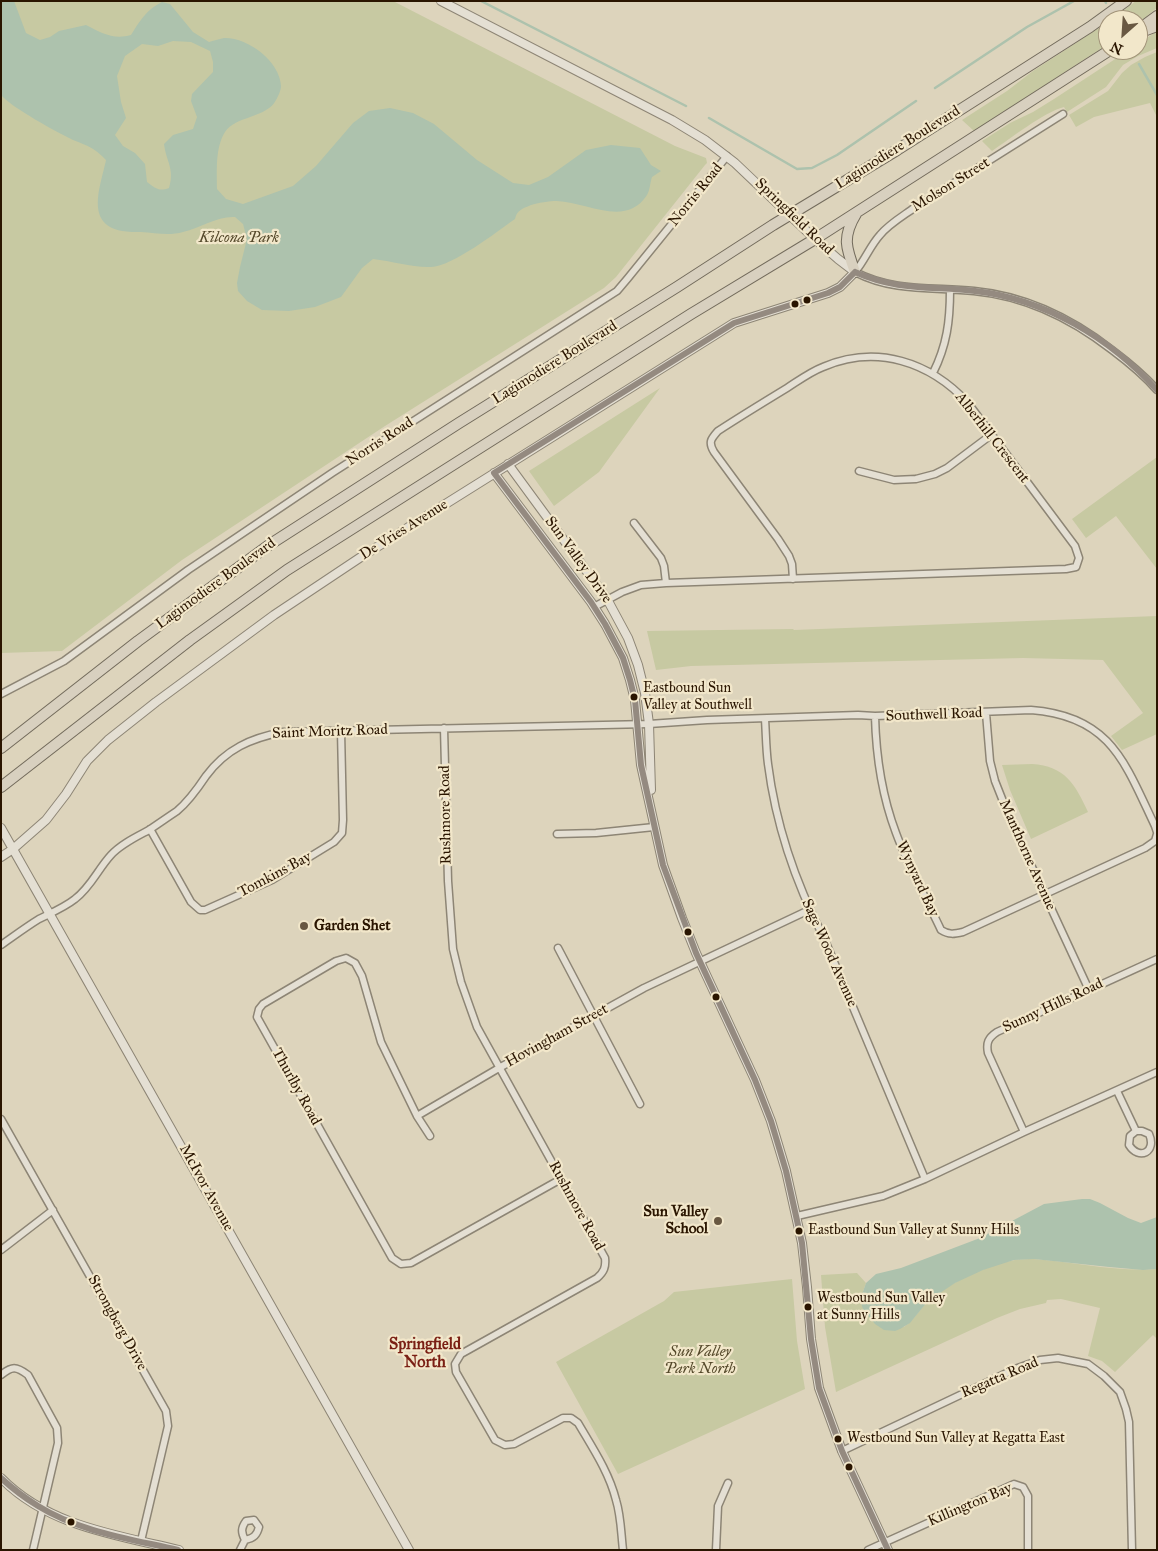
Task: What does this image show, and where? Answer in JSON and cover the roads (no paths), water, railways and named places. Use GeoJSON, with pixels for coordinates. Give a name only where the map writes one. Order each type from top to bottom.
{"type":"FeatureCollection","features":[{"type":"Feature","properties":{"kind":"main road","name":"Lagimodiere Boulevard"},"geometry":{"type":"LineString","coordinates":[[1,748],[138,640],[268,545],[789,215],[897,150],[1090,27],[1126,1]]}},
{"type":"Feature","properties":{"kind":"main road","name":"Lagimodiere Boulevard"},"geometry":{"type":"LineString","coordinates":[[1,787],[197,634],[287,570],[691,314],[815,239],[1098,58]]}},
{"type":"Feature","properties":{"kind":"main road"},"geometry":{"type":"LineString","coordinates":[[856,272],[848,253],[846,238],[849,227],[858,211]]}},
{"type":"Feature","properties":{"kind":"street","name":"Springfield Road"},"geometry":{"type":"LineString","coordinates":[[441,1],[682,126],[727,156],[753,178],[815,239],[856,272],[894,286],[1004,295],[1048,310],[1083,329],[1104,344],[1140,372],[1157,390]]}},
{"type":"Feature","properties":{"kind":"street","name":"Molson Street"},"geometry":{"type":"LineString","coordinates":[[856,272],[880,234],[892,224],[914,208],[1063,114]]}},
{"type":"Feature","properties":{"kind":"street","name":"Norris Road"},"geometry":{"type":"LineString","coordinates":[[1,694],[64,661],[188,570],[332,473],[616,291],[727,156]]}},
{"type":"Feature","properties":{"kind":"street","name":"De Vries Avenue"},"geometry":{"type":"LineString","coordinates":[[1,858],[46,820],[66,794],[87,761],[108,740],[274,615],[361,557],[734,323],[828,293],[840,286],[856,272]]}},
{"type":"Feature","properties":{"kind":"street"},"geometry":{"type":"LineString","coordinates":[[933,373],[944,349],[947,336],[950,290]]}},
{"type":"Feature","properties":{"kind":"street","name":"Alberhill Crescent"},"geometry":{"type":"LineString","coordinates":[[594,607],[641,585],[1066,569],[1076,567],[1080,558],[1075,546],[953,387],[933,373],[913,364],[883,358],[856,358],[834,363],[813,371],[718,431],[712,438],[711,446],[714,452],[789,556],[792,564],[793,579]]}},
{"type":"Feature","properties":{"kind":"street"},"geometry":{"type":"LineString","coordinates":[[859,471],[894,480],[916,479],[935,474],[947,468],[991,435]]}},
{"type":"Feature","properties":{"kind":"street","name":"Sun Valley Drive"},"geometry":{"type":"LineString","coordinates":[[508,464],[608,599],[628,638],[638,664],[645,693],[649,724],[654,827],[663,865],[700,962],[767,1109],[786,1171],[796,1216],[819,1388],[842,1451],[887,1546]]}},
{"type":"Feature","properties":{"kind":"street","name":"Sun Valley Drive"},"geometry":{"type":"LineString","coordinates":[[494,473],[606,624],[623,658],[632,687],[638,724],[641,765],[652,810]]}},
{"type":"Feature","properties":{"kind":"street"},"geometry":{"type":"LineString","coordinates":[[634,523],[661,558],[666,583]]}},
{"type":"Feature","properties":{"kind":"street","name":"Southwell Road"},"geometry":{"type":"LineString","coordinates":[[649,724],[1031,710],[1065,715],[1095,731],[1112,745],[1124,763],[1156,826],[1157,833],[1155,841],[1151,845],[1044,894]]}},
{"type":"Feature","properties":{"kind":"street","name":"Manthorne Avenue"},"geometry":{"type":"LineString","coordinates":[[986,713],[990,760],[995,781],[1012,824],[1089,990]]}},
{"type":"Feature","properties":{"kind":"street","name":"Wynyard Bay"},"geometry":{"type":"LineString","coordinates":[[875,716],[878,761],[886,800],[896,833],[941,930],[947,934],[963,932],[1044,894]]}},
{"type":"Feature","properties":{"kind":"street","name":"Sage Wood Avenue"},"geometry":{"type":"LineString","coordinates":[[765,719],[768,763],[776,811],[788,858],[925,1179]]}},
{"type":"Feature","properties":{"kind":"street","name":"Saint Moritz Road"},"geometry":{"type":"LineString","coordinates":[[51,913],[75,899],[90,885],[112,853],[185,804],[219,760],[245,743],[263,735],[283,732],[649,724]]}},
{"type":"Feature","properties":{"kind":"street","name":"Rushmore Road"},"geometry":{"type":"LineString","coordinates":[[444,728],[448,881],[452,949],[461,982],[477,1027],[605,1258],[606,1266],[597,1278],[460,1354],[455,1364],[456,1372],[495,1440],[505,1446],[514,1444],[562,1418],[571,1418],[578,1423],[604,1468],[616,1498],[620,1516],[623,1550]]}},
{"type":"Feature","properties":{"kind":"street","name":"Tomkins Bay"},"geometry":{"type":"LineString","coordinates":[[150,829],[191,902],[200,910],[205,910],[272,880],[334,842],[342,833],[341,732]]}},
{"type":"Feature","properties":{"kind":"street"},"geometry":{"type":"LineString","coordinates":[[558,834],[596,833],[654,827]]}},
{"type":"Feature","properties":{"kind":"street","name":"McIvor Avenue"},"geometry":{"type":"LineString","coordinates":[[1,828],[51,913],[409,1550]]}},
{"type":"Feature","properties":{"kind":"street","name":"Hovingham Street"},"geometry":{"type":"LineString","coordinates":[[417,1116],[499,1068],[644,988],[809,910]]}},
{"type":"Feature","properties":{"kind":"street"},"geometry":{"type":"LineString","coordinates":[[1,945],[20,931],[51,913]]}},
{"type":"Feature","properties":{"kind":"street"},"geometry":{"type":"LineString","coordinates":[[558,948],[640,1104]]}},
{"type":"Feature","properties":{"kind":"street","name":"Thurlby Road"},"geometry":{"type":"LineString","coordinates":[[430,1136],[417,1116],[381,1042],[362,976],[355,962],[346,958],[336,961],[263,1004],[259,1009],[256,1017],[392,1258],[401,1264],[411,1263],[562,1179]]}},
{"type":"Feature","properties":{"kind":"street","name":"Sunny Hills Road"},"geometry":{"type":"LineString","coordinates":[[1024,1132],[988,1053],[986,1045],[990,1037],[997,1032],[1157,959]]}},
{"type":"Feature","properties":{"kind":"street"},"geometry":{"type":"LineString","coordinates":[[796,1216],[883,1196],[925,1179],[1157,1072]]}},
{"type":"Feature","properties":{"kind":"street"},"geometry":{"type":"LineString","coordinates":[[1117,1091],[1136,1131]]}},
{"type":"Feature","properties":{"kind":"street","name":"Strongberg Drive"},"geometry":{"type":"LineString","coordinates":[[1,1119],[166,1411],[168,1426],[141,1541]]}},
{"type":"Feature","properties":{"kind":"street"},"geometry":{"type":"LineString","coordinates":[[1,1250],[53,1210]]}},
{"type":"Feature","properties":{"kind":"street","name":"Regatta Road"},"geometry":{"type":"LineString","coordinates":[[842,1451],[1015,1369],[1040,1360],[1058,1358],[1088,1364],[1104,1376],[1120,1392],[1126,1409],[1129,1422],[1130,1445],[1132,1550]]}},
{"type":"Feature","properties":{"kind":"street"},"geometry":{"type":"LineString","coordinates":[[1,1375],[10,1368],[20,1368],[28,1375],[57,1428],[58,1443],[33,1550]]}},
{"type":"Feature","properties":{"kind":"street"},"geometry":{"type":"LineString","coordinates":[[1,1478],[10,1487],[43,1510],[86,1527],[179,1550]]}},
{"type":"Feature","properties":{"kind":"street"},"geometry":{"type":"LineString","coordinates":[[716,1550],[718,1506],[728,1483]]}},
{"type":"Feature","properties":{"kind":"street","name":"Killington Bay"},"geometry":{"type":"LineString","coordinates":[[868,1550],[887,1546],[1014,1484],[1024,1487],[1028,1496],[1028,1550]]}},
{"type":"Feature","properties":{"kind":"street"},"geometry":{"type":"LineString","coordinates":[[240,1550],[245,1540]]}},
{"type":"Feature","properties":{"kind":"waterway"},"geometry":{"type":"LineString","coordinates":[[481,1],[686,106]]}},
{"type":"Feature","properties":{"kind":"waterway"},"geometry":{"type":"LineString","coordinates":[[935,88],[1027,27],[1074,1]]}},
{"type":"Feature","properties":{"kind":"waterway"},"geometry":{"type":"LineString","coordinates":[[1139,64],[1157,95]]}},
{"type":"Feature","properties":{"kind":"waterway"},"geometry":{"type":"LineString","coordinates":[[709,118],[797,169],[812,168],[837,155],[916,101]]}},
{"type":"Feature","properties":{"kind":"place","name":"Eastbound Sun Valley at Southwell"},"geometry":{"type":"Point","coordinates":[634,697]}},
{"type":"Feature","properties":{"kind":"place","name":"Garden Shet"},"geometry":{"type":"Point","coordinates":[304,926]}},
{"type":"Feature","properties":{"kind":"place","name":"Sun Valley School"},"geometry":{"type":"Point","coordinates":[718,1221]}},
{"type":"Feature","properties":{"kind":"place","name":"Eastbound Sun Valley at Sunny Hills"},"geometry":{"type":"Point","coordinates":[799,1231]}},
{"type":"Feature","properties":{"kind":"place","name":"Westbound Sun Valley at Sunny Hills"},"geometry":{"type":"Point","coordinates":[808,1307]}},
{"type":"Feature","properties":{"kind":"place","name":"Westbound Sun Valley at Regatta East"},"geometry":{"type":"Point","coordinates":[838,1439]}},
{"type":"Feature","properties":{"kind":"district","name":"Springfield North"},"geometry":{"type":"Point","coordinates":[425,1354]}},
{"type":"Feature","properties":{"kind":"park label","name":"Kilcona Park"},"geometry":{"type":"Point","coordinates":[239,238]}},
{"type":"Feature","properties":{"kind":"park label","name":"Sun Valley Park North"},"geometry":{"type":"Point","coordinates":[700,1360]}}]}
